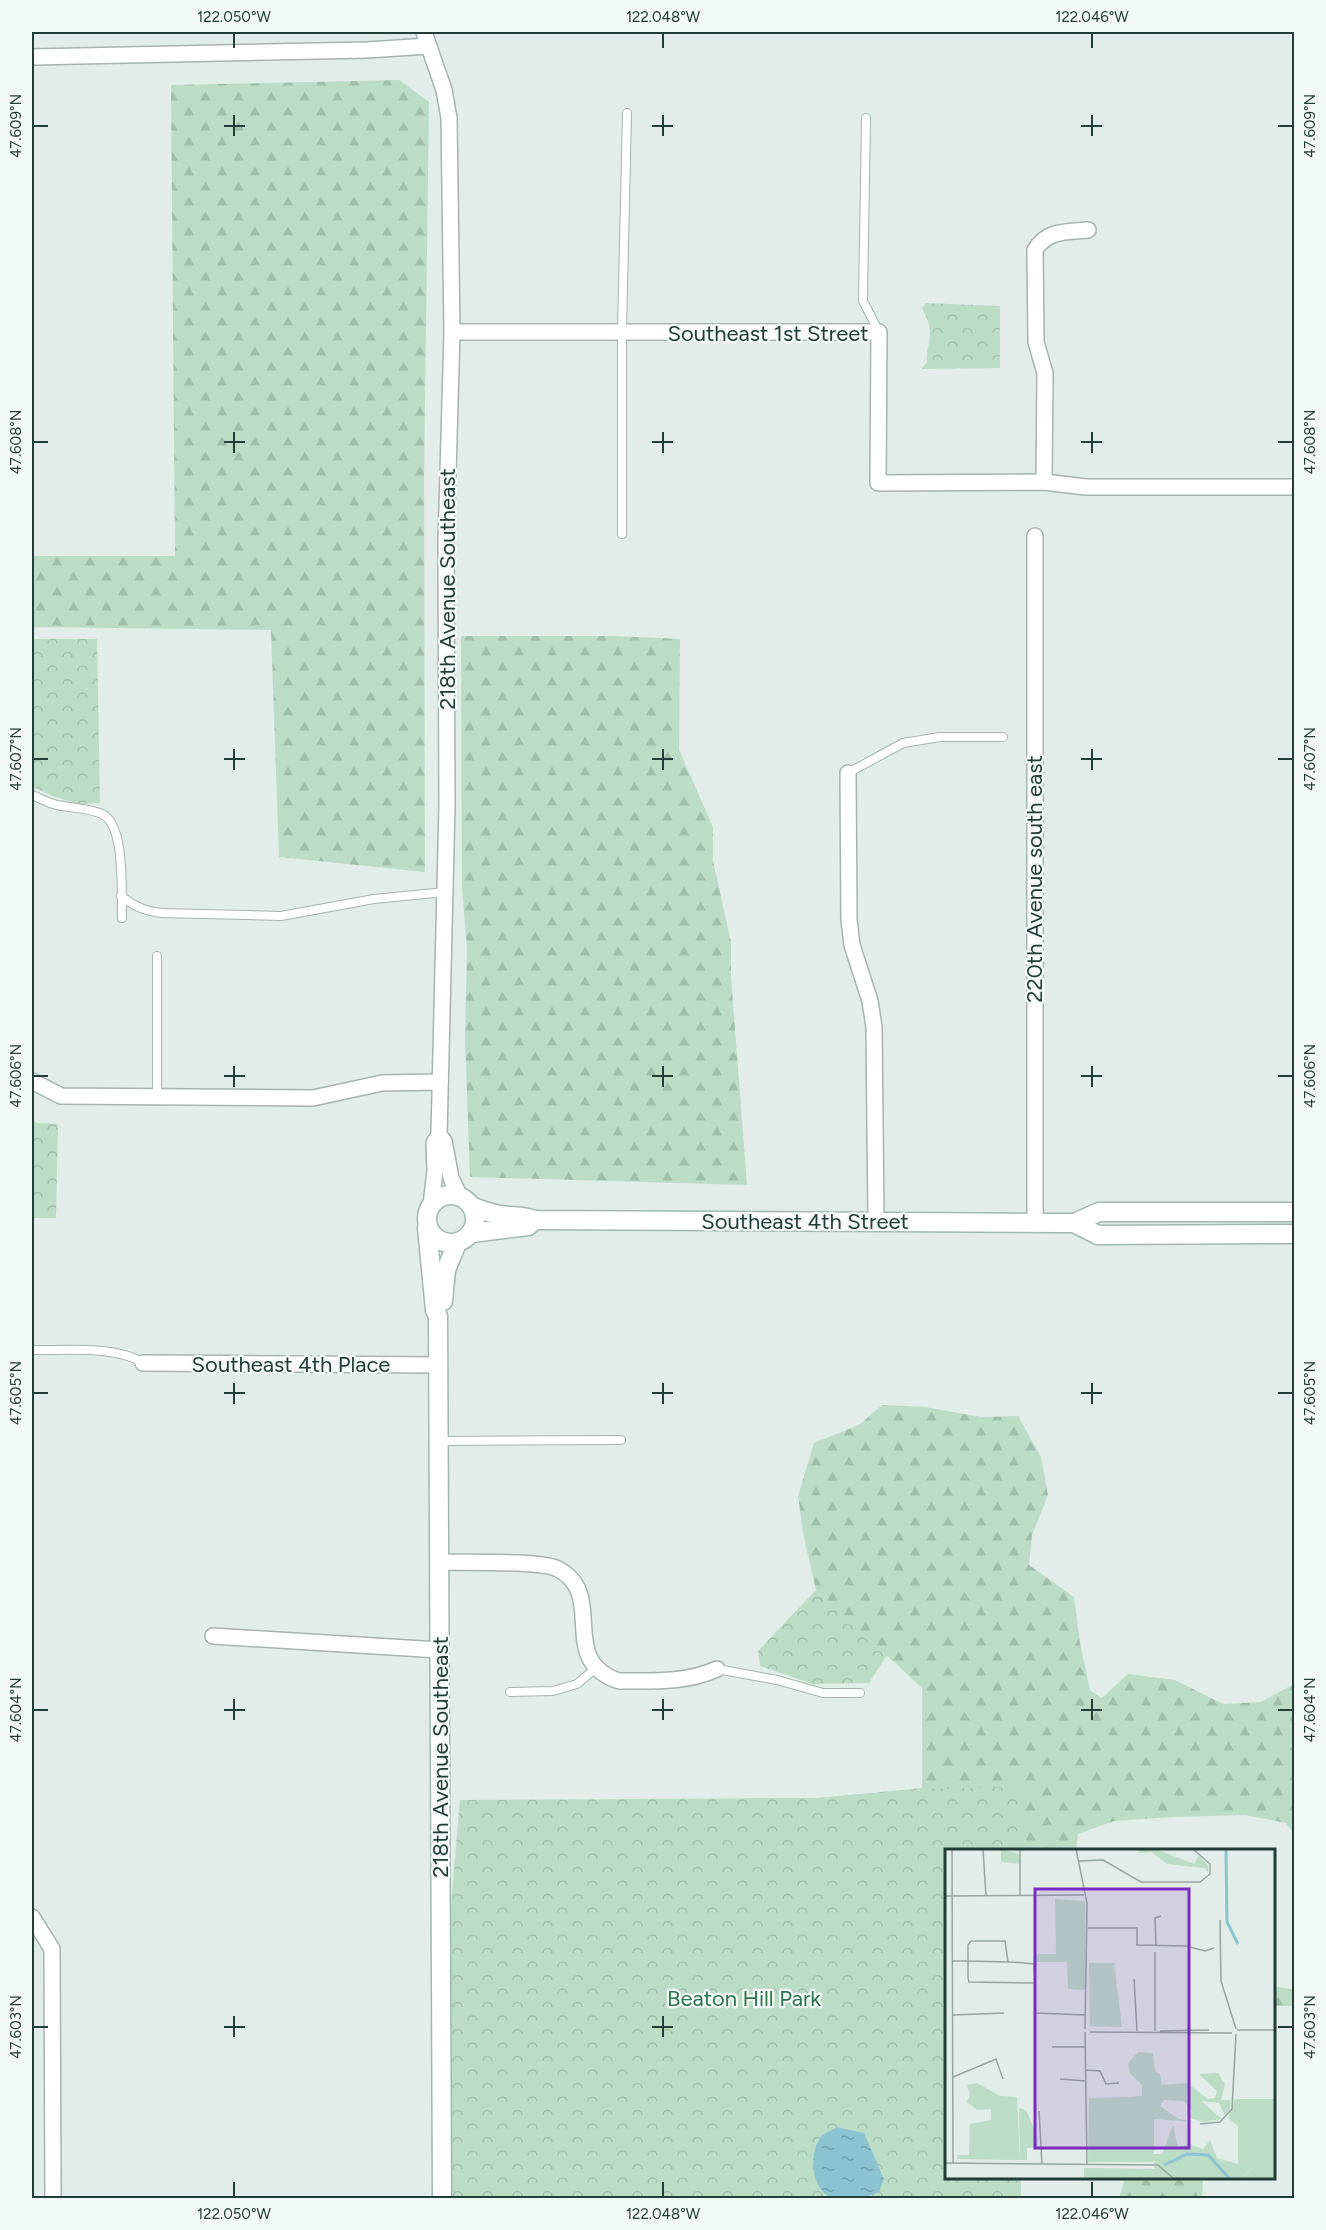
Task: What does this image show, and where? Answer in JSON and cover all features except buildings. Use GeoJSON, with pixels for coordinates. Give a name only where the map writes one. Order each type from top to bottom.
{"type":"FeatureCollection","features":[{"type":"Feature","properties":{"kind":"street"},"geometry":{"type":"LineString","coordinates":[[32,57],[367,50],[426,39]]}},
{"type":"Feature","properties":{"kind":"street","name":"218th Avenue Southeast"},"geometry":{"type":"LineString","coordinates":[[426,39],[444,90],[449,118],[452,332],[446,543],[446,892],[440,1134],[444,1141],[452,1178],[466,1202]]}},
{"type":"Feature","properties":{"kind":"street"},"geometry":{"type":"LineString","coordinates":[[1044,482],[1045,373],[1036,342],[1035,250],[1044,238],[1051,234],[1088,230]]}},
{"type":"Feature","properties":{"kind":"street","name":"Southeast 1st Street"},"geometry":{"type":"LineString","coordinates":[[452,332],[879,332],[878,483],[1044,482],[1086,487],[1294,487]]}},
{"type":"Feature","properties":{"kind":"street","name":"220th Avenue south east"},"geometry":{"type":"LineString","coordinates":[[1035,536],[1035,1222]]}},
{"type":"Feature","properties":{"kind":"street"},"geometry":{"type":"LineString","coordinates":[[848,773],[849,920],[852,945],[870,1001],[874,1027],[876,1220]]}},
{"type":"Feature","properties":{"kind":"street"},"geometry":{"type":"LineString","coordinates":[[32,1081],[61,1096],[313,1098],[382,1083],[440,1082]]}},
{"type":"Feature","properties":{"kind":"street","name":"218th Avenue Southeast"},"geometry":{"type":"LineString","coordinates":[[431,1205],[435,1171],[434,1143],[440,1134]]}},
{"type":"Feature","properties":{"kind":"street"},"geometry":{"type":"LineString","coordinates":[[448,1195],[466,1202],[475,1215],[475,1224],[464,1238],[438,1239],[427,1228],[427,1213],[438,1198],[448,1195]]}},
{"type":"Feature","properties":{"kind":"street","name":"Southeast 4th Street"},"geometry":{"type":"LineString","coordinates":[[466,1202],[484,1212],[526,1216],[535,1220],[1035,1222],[1074,1223],[1098,1235],[1294,1234]]}},
{"type":"Feature","properties":{"kind":"street","name":"Southeast 4th Street"},"geometry":{"type":"LineString","coordinates":[[1074,1223],[1099,1212],[1294,1212]]}},
{"type":"Feature","properties":{"kind":"street","name":"Southeast 4th Street"},"geometry":{"type":"LineString","coordinates":[[464,1238],[528,1226],[535,1220]]}},
{"type":"Feature","properties":{"kind":"street","name":"218th Avenue Southeast"},"geometry":{"type":"LineString","coordinates":[[427,1228],[435,1310],[438,1316],[439,1365],[442,2199]]}},
{"type":"Feature","properties":{"kind":"street","name":"218th Avenue Southeast"},"geometry":{"type":"LineString","coordinates":[[438,1316],[443,1308],[446,1270],[464,1238]]}},
{"type":"Feature","properties":{"kind":"street","name":"Southeast 4th Place"},"geometry":{"type":"LineString","coordinates":[[143,1363],[439,1365]]}},
{"type":"Feature","properties":{"kind":"street"},"geometry":{"type":"LineString","coordinates":[[439,1562],[537,1565],[557,1569],[570,1579],[581,1596],[585,1649],[596,1668],[604,1675],[619,1681],[679,1680],[699,1677],[717,1669]]}},
{"type":"Feature","properties":{"kind":"street"},"geometry":{"type":"LineString","coordinates":[[213,1636],[439,1650]]}},
{"type":"Feature","properties":{"kind":"street"},"geometry":{"type":"LineString","coordinates":[[32,1917],[52,1949],[52,2199]]}},
{"type":"Feature","properties":{"kind":"lane"},"geometry":{"type":"LineString","coordinates":[[622,534],[622,332],[627,113]]}},
{"type":"Feature","properties":{"kind":"lane"},"geometry":{"type":"LineString","coordinates":[[866,118],[863,301],[879,332]]}},
{"type":"Feature","properties":{"kind":"lane"},"geometry":{"type":"LineString","coordinates":[[848,773],[903,743],[940,737],[1003,737]]}},
{"type":"Feature","properties":{"kind":"lane"},"geometry":{"type":"LineString","coordinates":[[32,795],[55,804],[99,813],[110,818],[117,837],[122,918]]}},
{"type":"Feature","properties":{"kind":"lane"},"geometry":{"type":"LineString","coordinates":[[121,896],[132,905],[144,910],[162,913],[281,916],[374,899],[446,892]]}},
{"type":"Feature","properties":{"kind":"lane"},"geometry":{"type":"LineString","coordinates":[[157,956],[157,1097]]}},
{"type":"Feature","properties":{"kind":"lane"},"geometry":{"type":"LineString","coordinates":[[32,1350],[120,1353],[134,1357],[143,1363]]}},
{"type":"Feature","properties":{"kind":"lane"},"geometry":{"type":"LineString","coordinates":[[439,1441],[621,1440]]}},
{"type":"Feature","properties":{"kind":"lane"},"geometry":{"type":"LineString","coordinates":[[510,1692],[553,1691],[578,1684],[596,1668]]}},
{"type":"Feature","properties":{"kind":"lane"},"geometry":{"type":"LineString","coordinates":[[717,1669],[777,1680],[823,1693],[860,1693]]}},
{"type":"Feature","properties":{"kind":"green space"},"geometry":{"type":"Polygon","coordinates":[[[399,80],[429,102],[424,477],[425,872],[279,857],[271,630],[32,627],[32,556],[175,556],[171,85],[399,80]]]}},
{"type":"Feature","properties":{"kind":"green space"},"geometry":{"type":"Polygon","coordinates":[[[926,303],[1000,306],[1000,368],[922,369],[927,362],[930,337],[929,324],[922,308],[926,303]]]}},
{"type":"Feature","properties":{"kind":"green space"},"geometry":{"type":"Polygon","coordinates":[[[461,636],[612,636],[680,639],[679,750],[713,827],[713,861],[731,942],[731,977],[747,1185],[470,1177],[465,1040],[467,948],[462,889],[461,636]]]}},
{"type":"Feature","properties":{"kind":"green space"},"geometry":{"type":"Polygon","coordinates":[[[32,639],[97,639],[100,803],[79,804],[52,796],[32,786],[32,639]]]}},
{"type":"Feature","properties":{"kind":"green space"},"geometry":{"type":"Polygon","coordinates":[[[32,1120],[38,1123],[58,1124],[56,1218],[32,1218],[32,1120]]]}},
{"type":"Feature","properties":{"kind":"green space"},"geometry":{"type":"Polygon","coordinates":[[[882,1405],[925,1407],[981,1417],[1018,1416],[1041,1457],[1048,1495],[1032,1535],[1029,1565],[1074,1597],[1080,1643],[1090,1690],[1102,1698],[1128,1674],[1175,1680],[1223,1704],[1261,1702],[1294,1684],[1294,1834],[1286,1823],[1245,1815],[1172,1817],[1114,1821],[1078,1834],[1076,1849],[945,1850],[745,1798],[819,1798],[922,1788],[922,1688],[816,1590],[803,1533],[798,1496],[814,1443],[859,1425],[882,1405]]]}},
{"type":"Feature","properties":{"kind":"green space"},"geometry":{"type":"Polygon","coordinates":[[[816,1590],[887,1655],[869,1683],[813,1684],[760,1666],[758,1651],[816,1590]]]}},
{"type":"Feature","properties":{"kind":"green space","name":"Beaton Hill Park"},"geometry":{"type":"Polygon","coordinates":[[[1021,1787],[1021,1849],[945,1849],[945,2179],[1021,2179],[1021,2198],[449,2198],[448,1941],[460,1800],[819,1798],[922,1789],[1021,1787]]]}},
{"type":"Feature","properties":{"kind":"green space"},"geometry":{"type":"Polygon","coordinates":[[[1275,1986],[1294,1990],[1294,2006],[1275,2006],[1275,1986]]]}},
{"type":"Feature","properties":{"kind":"green space"},"geometry":{"type":"Polygon","coordinates":[[[1125,2179],[1203,2179],[1202,2198],[1119,2198],[1125,2179]]]}},
{"type":"Feature","properties":{"kind":"water"},"geometry":{"type":"Polygon","coordinates":[[[837,2127],[864,2133],[884,2179],[879,2192],[844,2200],[833,2198],[820,2188],[814,2171],[814,2152],[821,2137],[837,2127]]]}}]}
